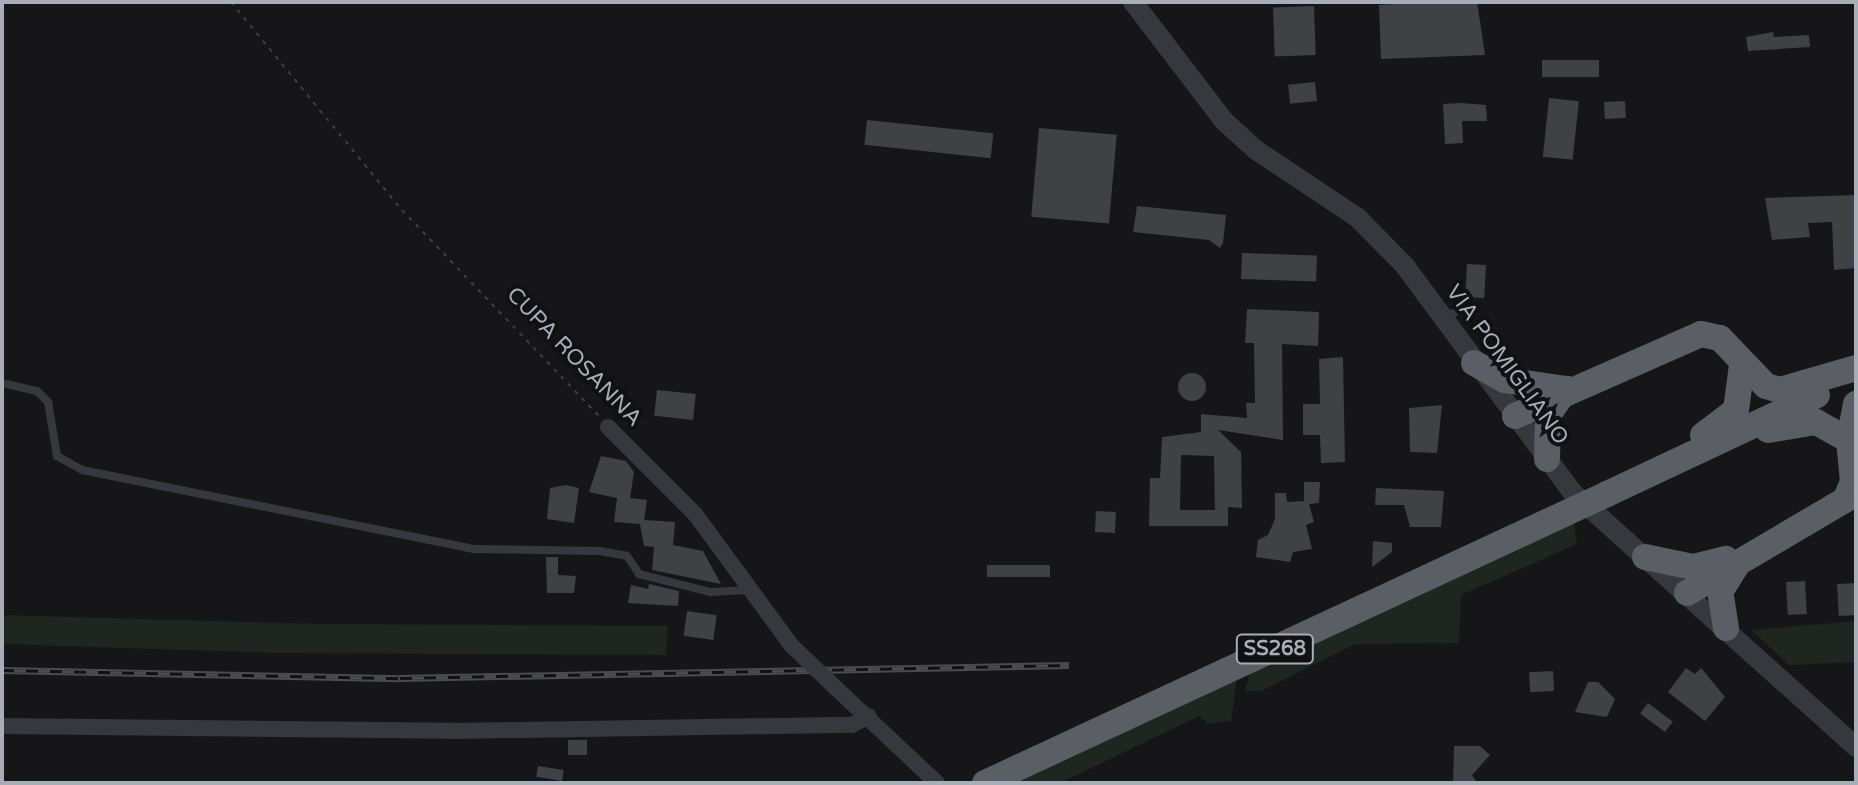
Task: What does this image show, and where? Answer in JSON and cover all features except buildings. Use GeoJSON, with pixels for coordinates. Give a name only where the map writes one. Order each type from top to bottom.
{"type":"FeatureCollection","features":[{"type":"Feature","properties":{"kind":"highway"},"geometry":{"type":"LineString","coordinates":[[1515,416],[1566,389],[1701,334],[1732,347],[1742,365],[1780,390],[1856,368]]}},
{"type":"Feature","properties":{"kind":"highway"},"geometry":{"type":"LineString","coordinates":[[1474,363],[1505,380],[1566,389]]}},
{"type":"Feature","properties":{"kind":"highway"},"geometry":{"type":"LineString","coordinates":[[1637,480],[1726,422],[1742,397],[1742,365]]}},
{"type":"Feature","properties":{"kind":"highway","name":"SS268"},"geometry":{"type":"LineString","coordinates":[[985,783],[1856,377]]}},
{"type":"Feature","properties":{"kind":"highway"},"geometry":{"type":"LineString","coordinates":[[1547,459],[1548,415],[1566,389]]}},
{"type":"Feature","properties":{"kind":"highway"},"geometry":{"type":"LineString","coordinates":[[1687,593],[1745,554],[1845,500],[1853,482],[1849,440],[1856,404]]}},
{"type":"Feature","properties":{"kind":"highway"},"geometry":{"type":"LineString","coordinates":[[1696,453],[1801,421],[1828,426],[1849,440]]}},
{"type":"Feature","properties":{"kind":"highway"},"geometry":{"type":"LineString","coordinates":[[1645,557],[1693,567],[1745,554]]}},
{"type":"Feature","properties":{"kind":"highway"},"geometry":{"type":"LineString","coordinates":[[1726,628],[1720,592],[1745,554]]}},
{"type":"Feature","properties":{"kind":"street","name":"VIA POMIGLIANO"},"geometry":{"type":"LineString","coordinates":[[1133,2],[1224,121],[1256,150],[1358,218],[1405,266],[1474,363],[1581,501],[1856,747]]}},
{"type":"Feature","properties":{"kind":"street","name":"CUPA ROSANNA"},"geometry":{"type":"LineString","coordinates":[[608,427],[695,514],[792,646],[937,783]]}},
{"type":"Feature","properties":{"kind":"street"},"geometry":{"type":"LineString","coordinates":[[2,726],[453,731],[852,725],[869,716]]}},
{"type":"Feature","properties":{"kind":"lane"},"geometry":{"type":"LineString","coordinates":[[1442,319],[1465,307]]}},
{"type":"Feature","properties":{"kind":"lane"},"geometry":{"type":"LineString","coordinates":[[2,383],[37,391],[48,402],[57,456],[82,470],[475,549],[600,551],[627,556],[639,574],[653,578],[710,592],[748,590]]}},
{"type":"Feature","properties":{"kind":"path","name":"CUPA ROSANNA"},"geometry":{"type":"LineString","coordinates":[[231,2],[402,210],[608,427]]}},
{"type":"Feature","properties":{"kind":"shaded area"},"geometry":{"type":"Polygon","coordinates":[[[1574,523],[1577,544],[1461,595],[1459,643],[1355,644],[1261,691],[1245,691],[1250,673],[1574,523]]]}},
{"type":"Feature","properties":{"kind":"shaded area"},"geometry":{"type":"Polygon","coordinates":[[[2,615],[318,624],[668,626],[666,655],[275,653],[2,644],[2,615]]]}},
{"type":"Feature","properties":{"kind":"shaded area"},"geometry":{"type":"Polygon","coordinates":[[[1856,621],[1856,662],[1789,665],[1751,630],[1856,621]]]}},
{"type":"Feature","properties":{"kind":"shaded area"},"geometry":{"type":"Polygon","coordinates":[[[1237,679],[1231,721],[1208,724],[1199,716],[1060,783],[1013,783],[1237,679]]]}},
{"type":"Feature","properties":{"kind":"railway"},"geometry":{"type":"LineString","coordinates":[[2,670],[400,678],[1069,665]]}}]}
